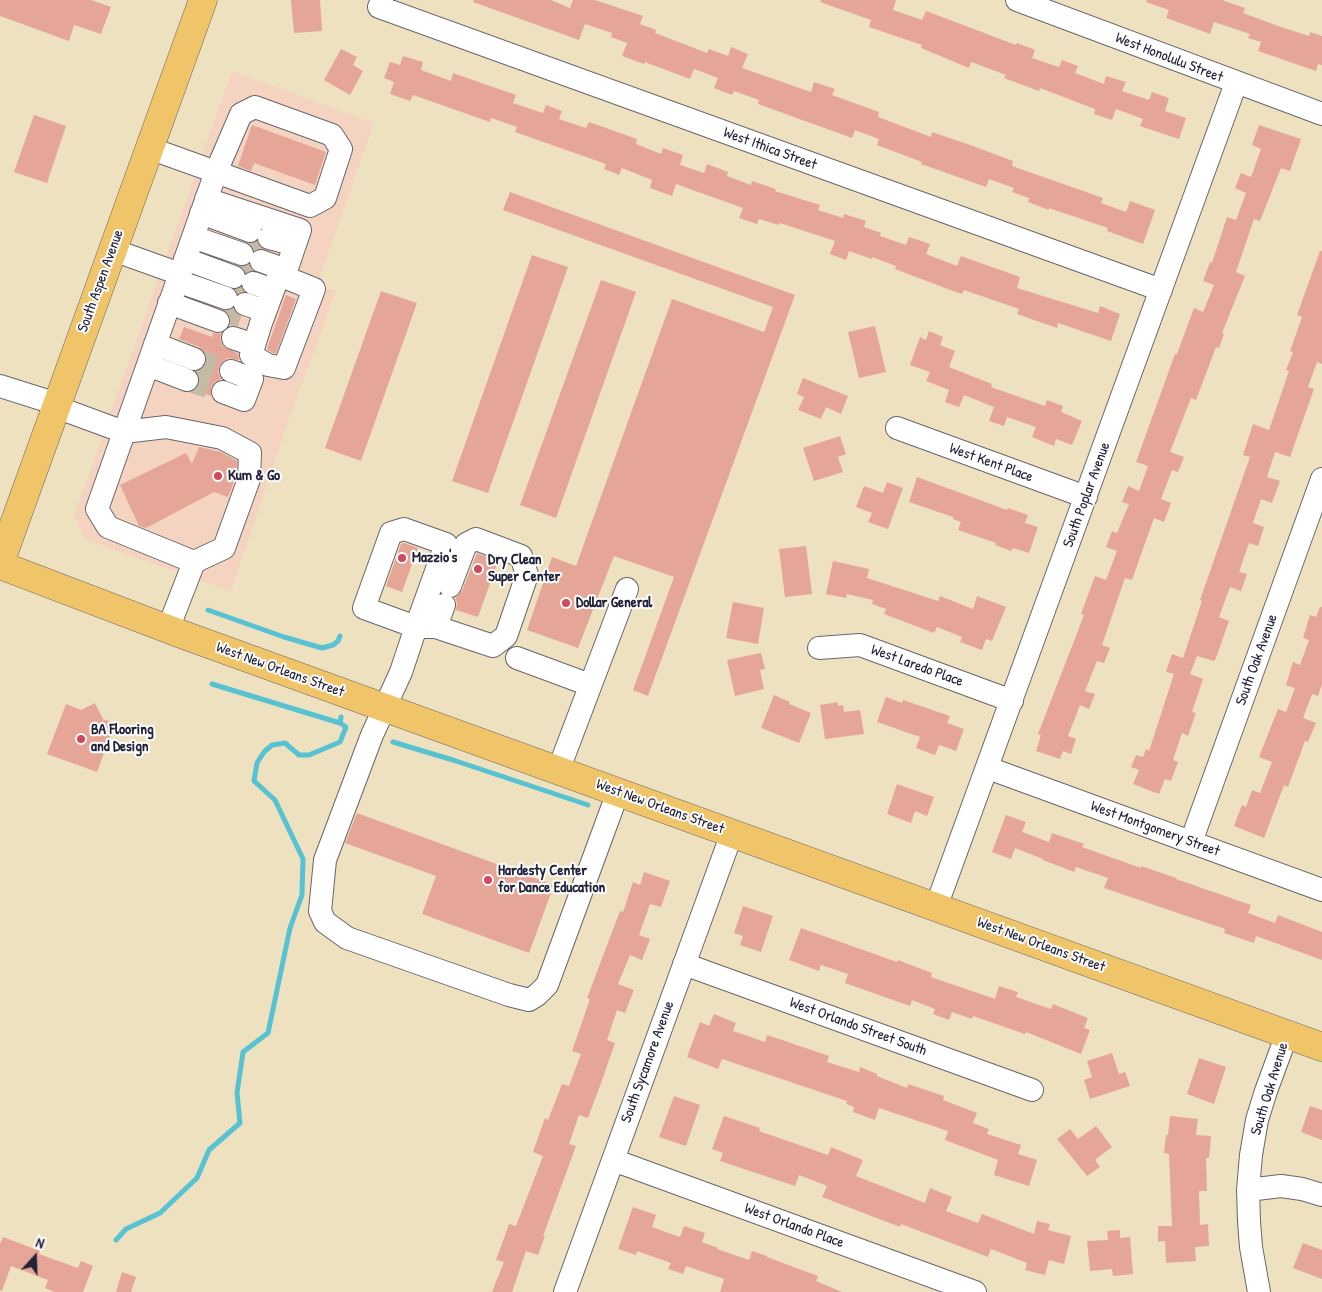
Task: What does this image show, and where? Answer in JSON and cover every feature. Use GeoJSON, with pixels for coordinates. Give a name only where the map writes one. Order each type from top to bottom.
{"type":"FeatureCollection","features":[{"type":"Feature","properties":{"kind":"main road","name":"South Aspen Avenue"},"geometry":{"type":"LineString","coordinates":[[0,564],[203,0]]}},
{"type":"Feature","properties":{"kind":"main road","name":"West New Orleans Street"},"geometry":{"type":"LineString","coordinates":[[0,564],[168,629],[1322,1047]]}},
{"type":"Feature","properties":{"kind":"street","name":"West Honolulu Street"},"geometry":{"type":"LineString","coordinates":[[1017,0],[1322,114]]}},
{"type":"Feature","properties":{"kind":"street","name":"West Ithica Street"},"geometry":{"type":"LineString","coordinates":[[380,4],[1161,290]]}},
{"type":"Feature","properties":{"kind":"street","name":"South Poplar Avenue"},"geometry":{"type":"LineString","coordinates":[[936,907],[1236,83]]}},
{"type":"Feature","properties":{"kind":"street"},"geometry":{"type":"LineString","coordinates":[[149,148],[216,172],[310,206],[325,198],[341,149],[332,135],[255,107],[241,114],[216,172],[185,259],[97,508],[108,527],[194,562]]}},
{"type":"Feature","properties":{"kind":"street"},"geometry":{"type":"LineString","coordinates":[[113,250],[185,259],[253,288],[314,289],[284,368],[268,365],[252,355],[253,288],[300,230],[185,259]]}},
{"type":"Feature","properties":{"kind":"street"},"geometry":{"type":"LineString","coordinates":[[185,259],[253,288]]}},
{"type":"Feature","properties":{"kind":"street"},"geometry":{"type":"LineString","coordinates":[[185,259],[253,288]]}},
{"type":"Feature","properties":{"kind":"street"},"geometry":{"type":"LineString","coordinates":[[185,259],[253,288]]}},
{"type":"Feature","properties":{"kind":"street"},"geometry":{"type":"LineString","coordinates":[[151,355],[191,370]]}},
{"type":"Feature","properties":{"kind":"street"},"geometry":{"type":"LineString","coordinates":[[227,382],[252,378],[248,390],[263,388],[268,365]]}},
{"type":"Feature","properties":{"kind":"street"},"geometry":{"type":"LineString","coordinates":[[0,388],[56,406],[124,432],[166,427],[222,438],[250,453],[249,478],[224,548],[194,562],[168,629]]}},
{"type":"Feature","properties":{"kind":"street","name":"West Kent Place"},"geometry":{"type":"LineString","coordinates":[[897,428],[1086,497]]}},
{"type":"Feature","properties":{"kind":"street","name":"South Oak Avenue"},"geometry":{"type":"LineString","coordinates":[[1192,842],[1322,479]]}},
{"type":"Feature","properties":{"kind":"street"},"geometry":{"type":"LineString","coordinates":[[426,627],[446,544],[404,529],[390,533],[364,608],[426,627],[493,646],[506,636],[527,575],[521,556],[476,539],[466,544],[447,595],[426,627],[401,672],[372,735],[325,860],[320,910],[325,922],[348,938],[509,995],[529,1000],[547,985],[618,792]]}},
{"type":"Feature","properties":{"kind":"street"},"geometry":{"type":"LineString","coordinates":[[558,770],[627,589]]}},
{"type":"Feature","properties":{"kind":"street","name":"West Laredo Place"},"geometry":{"type":"LineString","coordinates":[[819,648],[860,645],[1012,701]]}},
{"type":"Feature","properties":{"kind":"street"},"geometry":{"type":"LineString","coordinates":[[517,658],[590,685]]}},
{"type":"Feature","properties":{"kind":"street","name":"West Montgomery Street"},"geometry":{"type":"LineString","coordinates":[[988,768],[1322,890]]}},
{"type":"Feature","properties":{"kind":"street","name":"South Sycamore Avenue"},"geometry":{"type":"LineString","coordinates":[[565,1292],[732,833]]}},
{"type":"Feature","properties":{"kind":"street","name":"West Orlando Street South"},"geometry":{"type":"LineString","coordinates":[[684,964],[1032,1090]]}},
{"type":"Feature","properties":{"kind":"street","name":"South Oak Avenue"},"geometry":{"type":"LineString","coordinates":[[1259,1292],[1251,1247],[1248,1190],[1251,1155],[1257,1120],[1287,1034]]}},
{"type":"Feature","properties":{"kind":"street","name":"West Orlando Place"},"geometry":{"type":"LineString","coordinates":[[613,1160],[975,1292]]}},
{"type":"Feature","properties":{"kind":"street"},"geometry":{"type":"LineString","coordinates":[[1248,1190],[1281,1186],[1302,1189],[1322,1195]]}},
{"type":"Feature","properties":{"kind":"shaded area"},"geometry":{"type":"Polygon","coordinates":[[[232,71],[374,123],[317,285],[336,291],[284,433],[231,591],[86,540],[74,516],[232,71]]]}},
{"type":"Feature","properties":{"kind":"building"},"geometry":{"type":"Polygon","coordinates":[[[0,0],[91,0],[111,7],[101,34],[74,25],[69,41],[0,16],[0,0]]]}},
{"type":"Feature","properties":{"kind":"building"},"geometry":{"type":"Polygon","coordinates":[[[291,0],[320,0],[322,31],[294,33],[291,0]]]}},
{"type":"Feature","properties":{"kind":"building"},"geometry":{"type":"Polygon","coordinates":[[[474,0],[551,0],[570,8],[573,0],[595,0],[643,16],[640,24],[656,30],[655,33],[707,53],[709,49],[728,56],[731,47],[748,54],[742,68],[811,92],[814,82],[835,89],[832,95],[879,112],[878,117],[931,137],[932,132],[1013,161],[1012,166],[1103,198],[1101,203],[1126,212],[1130,201],[1155,210],[1143,244],[1107,231],[1108,228],[1028,202],[1029,198],[1012,192],[1014,188],[989,179],[986,187],[921,164],[922,162],[877,145],[879,139],[855,130],[852,138],[758,104],[759,100],[734,91],[732,95],[714,88],[718,78],[694,69],[690,79],[645,62],[644,64],[622,56],[627,43],[611,37],[612,33],[585,24],[579,40],[473,2],[474,0]]]}},
{"type":"Feature","properties":{"kind":"building"},"geometry":{"type":"Polygon","coordinates":[[[821,0],[896,0],[893,10],[922,20],[926,11],[1016,45],[1017,43],[1035,50],[1032,58],[1059,67],[1062,60],[1078,66],[1075,73],[1104,84],[1106,76],[1126,82],[1122,91],[1149,100],[1152,92],[1169,98],[1165,111],[1186,118],[1179,139],[1140,126],[1143,119],[1116,109],[1112,120],[1094,114],[1095,109],[1040,88],[1039,91],[1004,78],[1006,75],[971,62],[969,68],[921,48],[922,45],[869,27],[871,20],[820,2],[821,0]]]}},
{"type":"Feature","properties":{"kind":"building"},"geometry":{"type":"Polygon","coordinates":[[[1147,0],[1222,0],[1245,8],[1243,13],[1278,26],[1309,36],[1310,32],[1322,36],[1322,65],[1318,64],[1316,71],[1258,51],[1261,42],[1248,38],[1250,34],[1214,22],[1210,34],[1166,18],[1169,10],[1146,2],[1147,0]]]}},
{"type":"Feature","properties":{"kind":"building"},"geometry":{"type":"Polygon","coordinates":[[[341,49],[357,57],[353,65],[363,71],[350,95],[324,80],[341,49]]]}},
{"type":"Feature","properties":{"kind":"building"},"geometry":{"type":"Polygon","coordinates":[[[403,56],[423,62],[421,70],[451,81],[453,73],[516,95],[513,103],[543,113],[546,105],[562,111],[559,119],[586,128],[589,122],[637,139],[636,144],[661,154],[663,148],[683,155],[680,165],[704,173],[707,164],[728,172],[727,176],[751,185],[752,181],[776,189],[775,191],[820,205],[818,210],[843,218],[844,214],[866,221],[864,227],[881,233],[880,236],[906,245],[909,237],[930,244],[926,254],[957,266],[961,256],[1020,277],[1017,288],[1098,313],[1100,306],[1120,314],[1111,341],[1058,323],[1057,328],[1017,314],[1019,309],[964,290],[962,294],[953,291],[895,269],[896,266],[872,257],[872,259],[849,251],[846,260],[830,254],[835,241],[780,223],[779,225],[759,219],[757,224],[739,218],[743,208],[676,184],[672,196],[650,188],[652,180],[622,168],[619,175],[604,169],[606,164],[515,132],[517,127],[491,118],[490,122],[413,95],[410,101],[390,94],[394,82],[384,78],[390,62],[400,65],[403,56]]]}},
{"type":"Feature","properties":{"kind":"building"},"geometry":{"type":"Polygon","coordinates":[[[34,115],[66,126],[47,183],[14,172],[34,115]]]}},
{"type":"Feature","properties":{"kind":"building"},"geometry":{"type":"Polygon","coordinates":[[[252,125],[326,152],[315,185],[254,163],[251,171],[238,166],[252,125]]]}},
{"type":"Feature","properties":{"kind":"building"},"geometry":{"type":"Polygon","coordinates":[[[1259,125],[1301,139],[1290,171],[1281,168],[1260,221],[1254,219],[1236,272],[1245,276],[1222,333],[1224,334],[1219,348],[1216,347],[1196,400],[1191,398],[1170,452],[1184,457],[1178,472],[1172,470],[1161,499],[1171,503],[1164,522],[1154,518],[1132,580],[1125,578],[1102,645],[1110,648],[1104,663],[1097,661],[1085,691],[1095,694],[1089,709],[1080,705],[1068,736],[1076,739],[1071,754],[1063,751],[1060,759],[1036,751],[1041,735],[1038,734],[1084,615],[1081,614],[1095,576],[1106,580],[1117,551],[1106,547],[1112,531],[1117,533],[1129,504],[1122,502],[1128,486],[1139,491],[1148,466],[1136,462],[1175,354],[1177,354],[1194,308],[1203,312],[1214,285],[1203,281],[1210,262],[1212,263],[1227,217],[1236,220],[1246,193],[1235,188],[1241,173],[1251,177],[1261,149],[1252,145],[1259,125]]]}},
{"type":"Feature","properties":{"kind":"building"},"geometry":{"type":"Polygon","coordinates":[[[510,192],[795,295],[648,696],[633,690],[674,577],[614,556],[578,648],[527,630],[552,557],[576,566],[672,299],[764,332],[773,307],[503,210],[510,192]]]}},
{"type":"Feature","properties":{"kind":"building"},"geometry":{"type":"Polygon","coordinates":[[[1320,251],[1322,251],[1322,364],[1317,362],[1308,387],[1314,389],[1290,457],[1275,452],[1267,477],[1280,481],[1272,503],[1261,499],[1253,523],[1264,527],[1258,546],[1249,543],[1239,572],[1247,574],[1241,591],[1230,587],[1219,617],[1229,621],[1216,658],[1214,661],[1197,656],[1190,674],[1203,679],[1192,712],[1196,713],[1188,736],[1182,733],[1173,760],[1178,762],[1171,781],[1165,779],[1159,794],[1133,784],[1139,770],[1131,767],[1136,755],[1143,757],[1146,749],[1149,751],[1174,674],[1166,672],[1172,654],[1183,658],[1202,601],[1200,600],[1250,457],[1243,455],[1253,424],[1269,430],[1289,371],[1286,370],[1293,352],[1290,351],[1302,317],[1297,315],[1320,251]]]}},
{"type":"Feature","properties":{"kind":"building"},"geometry":{"type":"Polygon","coordinates":[[[532,255],[568,267],[488,493],[452,481],[532,255]]]}},
{"type":"Feature","properties":{"kind":"building"},"geometry":{"type":"Polygon","coordinates":[[[601,280],[636,292],[556,518],[520,505],[601,280]]]}},
{"type":"Feature","properties":{"kind":"building"},"geometry":{"type":"Polygon","coordinates":[[[381,291],[417,303],[361,461],[325,448],[381,291]]]}},
{"type":"Feature","properties":{"kind":"building"},"geometry":{"type":"Polygon","coordinates":[[[286,295],[296,299],[276,353],[273,353],[267,349],[286,295]]]}},
{"type":"Feature","properties":{"kind":"building"},"geometry":{"type":"Polygon","coordinates":[[[233,309],[235,313],[241,316],[238,326],[230,325],[231,318],[226,311],[233,309]]]}},
{"type":"Feature","properties":{"kind":"building"},"geometry":{"type":"Polygon","coordinates":[[[875,326],[886,372],[859,378],[848,332],[875,326]]]}},
{"type":"Feature","properties":{"kind":"building"},"geometry":{"type":"Polygon","coordinates":[[[184,327],[212,337],[213,333],[221,334],[220,340],[223,346],[238,354],[239,360],[228,358],[219,366],[218,373],[221,379],[211,387],[211,396],[195,390],[199,385],[200,378],[197,372],[203,369],[207,356],[199,347],[179,339],[184,327]]]}},
{"type":"Feature","properties":{"kind":"building"},"geometry":{"type":"Polygon","coordinates":[[[929,331],[943,337],[940,345],[955,351],[949,367],[992,384],[991,387],[1045,406],[1047,400],[1063,406],[1061,412],[1082,421],[1072,445],[1056,439],[1054,446],[1032,437],[1036,427],[1007,417],[1004,426],[989,421],[994,407],[964,395],[959,407],[945,402],[949,390],[926,381],[930,372],[910,365],[920,337],[926,340],[929,331]]]}},
{"type":"Feature","properties":{"kind":"building"},"geometry":{"type":"Polygon","coordinates":[[[803,378],[848,396],[841,414],[826,407],[821,419],[798,410],[804,397],[797,394],[803,378]]]}},
{"type":"Feature","properties":{"kind":"building"},"geometry":{"type":"Polygon","coordinates":[[[840,436],[846,454],[838,457],[843,472],[814,481],[803,448],[840,436]]]}},
{"type":"Feature","properties":{"kind":"building","name":"Kum & Go"},"geometry":{"type":"Polygon","coordinates":[[[199,447],[221,452],[237,461],[236,476],[228,497],[214,492],[146,528],[139,526],[120,485],[186,453],[192,464],[199,447]]]}},
{"type":"Feature","properties":{"kind":"building"},"geometry":{"type":"Polygon","coordinates":[[[917,477],[1007,510],[1008,508],[1028,515],[1025,523],[1038,527],[1029,553],[1013,548],[1011,551],[995,545],[996,543],[958,530],[961,522],[953,519],[953,517],[909,502],[917,477]]]}},
{"type":"Feature","properties":{"kind":"building"},"geometry":{"type":"Polygon","coordinates":[[[887,482],[903,488],[888,529],[868,522],[872,513],[856,507],[864,486],[883,493],[887,482]]]}},
{"type":"Feature","properties":{"kind":"building","name":"Mazzio's"},"geometry":{"type":"Polygon","coordinates":[[[404,543],[418,548],[402,592],[386,586],[401,544],[404,543]]]}},
{"type":"Feature","properties":{"kind":"building"},"geometry":{"type":"Polygon","coordinates":[[[806,546],[812,594],[785,597],[779,549],[806,546]]]}},
{"type":"Feature","properties":{"kind":"building"},"geometry":{"type":"Polygon","coordinates":[[[477,553],[498,561],[478,617],[456,610],[457,603],[455,598],[462,591],[477,553]]]}},
{"type":"Feature","properties":{"kind":"building"},"geometry":{"type":"Polygon","coordinates":[[[833,561],[869,569],[867,578],[938,601],[940,596],[973,609],[977,596],[1006,607],[992,641],[986,639],[982,650],[960,642],[962,637],[937,627],[934,633],[884,614],[886,609],[872,604],[873,600],[847,594],[846,598],[826,594],[833,561]]]}},
{"type":"Feature","properties":{"kind":"building"},"geometry":{"type":"Polygon","coordinates":[[[733,602],[764,608],[758,644],[726,638],[733,602]]]}},
{"type":"Feature","properties":{"kind":"building"},"geometry":{"type":"Polygon","coordinates":[[[1320,607],[1322,607],[1322,684],[1318,696],[1312,694],[1303,718],[1316,723],[1308,742],[1305,741],[1288,787],[1284,785],[1264,838],[1234,826],[1242,805],[1246,807],[1252,790],[1260,793],[1272,762],[1259,757],[1278,709],[1286,712],[1295,688],[1286,685],[1293,662],[1300,665],[1309,640],[1303,638],[1310,615],[1316,617],[1320,607]]]}},
{"type":"Feature","properties":{"kind":"building"},"geometry":{"type":"Polygon","coordinates":[[[761,653],[765,669],[760,670],[764,689],[735,696],[727,660],[761,653]]]}},
{"type":"Feature","properties":{"kind":"building"},"geometry":{"type":"Polygon","coordinates":[[[774,695],[790,702],[789,704],[811,713],[799,743],[761,728],[774,695]]]}},
{"type":"Feature","properties":{"kind":"building"},"geometry":{"type":"Polygon","coordinates":[[[886,697],[902,703],[903,700],[950,716],[947,723],[964,729],[956,751],[939,745],[935,755],[916,748],[920,737],[877,722],[886,697]]]}},
{"type":"Feature","properties":{"kind":"building"},"geometry":{"type":"Polygon","coordinates":[[[838,702],[838,706],[843,705],[844,712],[860,710],[864,734],[825,739],[820,705],[838,702]]]}},
{"type":"Feature","properties":{"kind":"building","name":"BA Flooring and Design"},"geometry":{"type":"Polygon","coordinates":[[[95,703],[103,719],[115,723],[97,772],[47,754],[66,704],[81,710],[95,703]]]}},
{"type":"Feature","properties":{"kind":"building"},"geometry":{"type":"Polygon","coordinates":[[[897,784],[934,797],[927,816],[915,811],[911,823],[887,814],[897,784]]]}},
{"type":"Feature","properties":{"kind":"building","name":"Hardesty Center for Dance Education"},"geometry":{"type":"Polygon","coordinates":[[[357,813],[554,885],[529,953],[422,914],[436,876],[345,843],[357,813]]]}},
{"type":"Feature","properties":{"kind":"building"},"geometry":{"type":"Polygon","coordinates":[[[1006,815],[1026,822],[1022,832],[1049,842],[1052,833],[1084,844],[1082,847],[1251,905],[1248,913],[1275,923],[1278,915],[1322,932],[1322,960],[1256,936],[1254,943],[1224,933],[1225,929],[1104,888],[1108,878],[1076,867],[1074,872],[1015,848],[1011,859],[992,852],[1006,815]]]}},
{"type":"Feature","properties":{"kind":"building"},"geometry":{"type":"Polygon","coordinates":[[[644,872],[670,881],[661,907],[650,904],[639,935],[650,939],[642,960],[630,955],[618,984],[634,990],[625,1013],[617,1010],[607,1040],[615,1043],[601,1083],[588,1118],[579,1115],[569,1144],[576,1146],[543,1236],[545,1236],[538,1255],[526,1251],[512,1292],[492,1292],[504,1262],[496,1260],[509,1224],[516,1226],[543,1156],[533,1152],[545,1118],[548,1120],[562,1084],[569,1086],[581,1054],[572,1051],[590,999],[587,998],[620,911],[623,912],[633,882],[640,885],[644,872]]]}},
{"type":"Feature","properties":{"kind":"building"},"geometry":{"type":"Polygon","coordinates":[[[743,906],[773,916],[761,952],[740,945],[743,936],[734,933],[743,906]]]}},
{"type":"Feature","properties":{"kind":"building"},"geometry":{"type":"Polygon","coordinates":[[[801,928],[897,962],[898,960],[932,973],[931,977],[995,999],[999,986],[1018,992],[1016,997],[1051,1009],[1053,1004],[1088,1018],[1084,1028],[1090,1030],[1081,1054],[1026,1032],[1025,1034],[973,1016],[972,1019],[952,1012],[949,1020],[933,1014],[935,1009],[912,1000],[910,1006],[845,983],[848,974],[821,965],[819,971],[789,960],[801,928]]]}},
{"type":"Feature","properties":{"kind":"building"},"geometry":{"type":"Polygon","coordinates":[[[714,1014],[736,1023],[733,1031],[765,1042],[767,1035],[788,1042],[829,1056],[827,1062],[859,1072],[860,1067],[907,1088],[908,1084],[944,1096],[943,1100],[977,1113],[973,1123],[989,1129],[987,1134],[1021,1145],[1018,1154],[1037,1160],[1029,1186],[994,1175],[998,1160],[945,1140],[948,1131],[879,1108],[875,1120],[853,1112],[854,1107],[846,1104],[847,1101],[722,1059],[718,1069],[687,1057],[700,1022],[709,1026],[714,1014]]]}},
{"type":"Feature","properties":{"kind":"building"},"geometry":{"type":"Polygon","coordinates":[[[1112,1053],[1119,1074],[1125,1072],[1130,1086],[1090,1099],[1084,1080],[1092,1077],[1087,1061],[1112,1053]]]}},
{"type":"Feature","properties":{"kind":"building"},"geometry":{"type":"Polygon","coordinates":[[[1199,1058],[1226,1067],[1214,1104],[1187,1094],[1199,1058]]]}},
{"type":"Feature","properties":{"kind":"building"},"geometry":{"type":"Polygon","coordinates":[[[674,1096],[700,1105],[686,1146],[659,1137],[674,1096]]]}},
{"type":"Feature","properties":{"kind":"building"},"geometry":{"type":"Polygon","coordinates":[[[1310,1106],[1322,1110],[1322,1140],[1301,1132],[1310,1106]]]}},
{"type":"Feature","properties":{"kind":"building"},"geometry":{"type":"Polygon","coordinates":[[[724,1116],[760,1128],[759,1131],[828,1155],[831,1147],[863,1160],[856,1176],[925,1203],[930,1188],[952,1197],[946,1211],[978,1223],[982,1214],[1034,1234],[1037,1221],[1050,1224],[1048,1230],[1071,1236],[1064,1264],[1049,1260],[1045,1275],[1025,1270],[1027,1263],[991,1249],[988,1257],[901,1224],[900,1227],[822,1197],[827,1186],[799,1175],[795,1186],[720,1161],[723,1153],[712,1149],[724,1116]]]}},
{"type":"Feature","properties":{"kind":"building"},"geometry":{"type":"Polygon","coordinates":[[[1170,1116],[1198,1119],[1196,1135],[1211,1136],[1209,1158],[1206,1158],[1207,1191],[1199,1191],[1200,1225],[1208,1224],[1209,1246],[1195,1247],[1196,1261],[1166,1263],[1165,1241],[1158,1242],[1158,1226],[1172,1226],[1169,1154],[1164,1153],[1170,1116]]]}},
{"type":"Feature","properties":{"kind":"building"},"geometry":{"type":"Polygon","coordinates":[[[1096,1126],[1112,1147],[1095,1160],[1100,1167],[1087,1176],[1057,1139],[1070,1129],[1078,1139],[1096,1126]]]}},
{"type":"Feature","properties":{"kind":"building"},"geometry":{"type":"Polygon","coordinates":[[[633,1207],[656,1215],[652,1227],[680,1237],[684,1226],[705,1233],[702,1242],[717,1249],[749,1260],[752,1251],[767,1256],[818,1276],[816,1281],[842,1292],[720,1292],[724,1279],[686,1266],[683,1274],[668,1269],[671,1263],[637,1251],[636,1255],[618,1249],[633,1207]]]}},
{"type":"Feature","properties":{"kind":"building"},"geometry":{"type":"Polygon","coordinates":[[[1120,1230],[1120,1238],[1130,1237],[1133,1274],[1113,1276],[1112,1269],[1090,1271],[1087,1241],[1108,1240],[1107,1231],[1120,1230]]]}},
{"type":"Feature","properties":{"kind":"building"},"geometry":{"type":"Polygon","coordinates":[[[3,1237],[40,1251],[39,1254],[78,1268],[81,1261],[93,1266],[83,1292],[55,1292],[45,1288],[48,1280],[11,1266],[2,1291],[0,1290],[0,1244],[3,1237]]]}},
{"type":"Feature","properties":{"kind":"building"},"geometry":{"type":"Polygon","coordinates":[[[1303,1243],[1322,1250],[1322,1279],[1293,1268],[1303,1243]]]}},
{"type":"Feature","properties":{"kind":"building"},"geometry":{"type":"Polygon","coordinates":[[[122,1272],[136,1277],[131,1292],[116,1292],[122,1272]]]}},
{"type":"Feature","properties":{"kind":"waterway"},"geometry":{"type":"LineString","coordinates":[[208,610],[284,637],[322,648],[333,645],[340,636]]}},
{"type":"Feature","properties":{"kind":"waterway"},"geometry":{"type":"LineString","coordinates":[[212,684],[340,723]]}},
{"type":"Feature","properties":{"kind":"waterway"},"geometry":{"type":"LineString","coordinates":[[116,1240],[126,1229],[160,1213],[197,1178],[209,1150],[240,1123],[237,1093],[243,1052],[268,1033],[290,928],[302,895],[303,859],[275,800],[254,781],[257,763],[264,752],[272,745],[285,743],[299,755],[309,755],[340,742],[346,727],[340,723],[341,717]]}},
{"type":"Feature","properties":{"kind":"waterway"},"geometry":{"type":"LineString","coordinates":[[393,742],[588,805]]}},
{"type":"Feature","properties":{"kind":"tunnel"},"geometry":{"type":"LineString","coordinates":[[247,241],[265,248]]}},
{"type":"Feature","properties":{"kind":"tunnel"},"geometry":{"type":"LineString","coordinates":[[238,265],[257,272]]}},
{"type":"Feature","properties":{"kind":"tunnel"},"geometry":{"type":"LineString","coordinates":[[231,286],[249,293]]}},
{"type":"Feature","properties":{"kind":"tunnel"},"geometry":{"type":"LineString","coordinates":[[222,310],[241,317]]}},
{"type":"Feature","properties":{"kind":"tunnel"},"geometry":{"type":"LineString","coordinates":[[194,359],[231,371]]}},
{"type":"Feature","properties":{"kind":"tunnel"},"geometry":{"type":"LineString","coordinates":[[187,380],[223,392]]}},
{"type":"Feature","properties":{"kind":"place","name":"Kum & Go"},"geometry":{"type":"Point","coordinates":[218,476]}},
{"type":"Feature","properties":{"kind":"place","name":"Mazzio's"},"geometry":{"type":"Point","coordinates":[402,558]}},
{"type":"Feature","properties":{"kind":"place","name":"Dry Clean Super Center"},"geometry":{"type":"Point","coordinates":[478,569]}},
{"type":"Feature","properties":{"kind":"place","name":"Dollar General"},"geometry":{"type":"Point","coordinates":[566,603]}},
{"type":"Feature","properties":{"kind":"place","name":"BA Flooring and Design"},"geometry":{"type":"Point","coordinates":[81,739]}},
{"type":"Feature","properties":{"kind":"place","name":"Hardesty Center for Dance Education"},"geometry":{"type":"Point","coordinates":[488,880]}}]}
